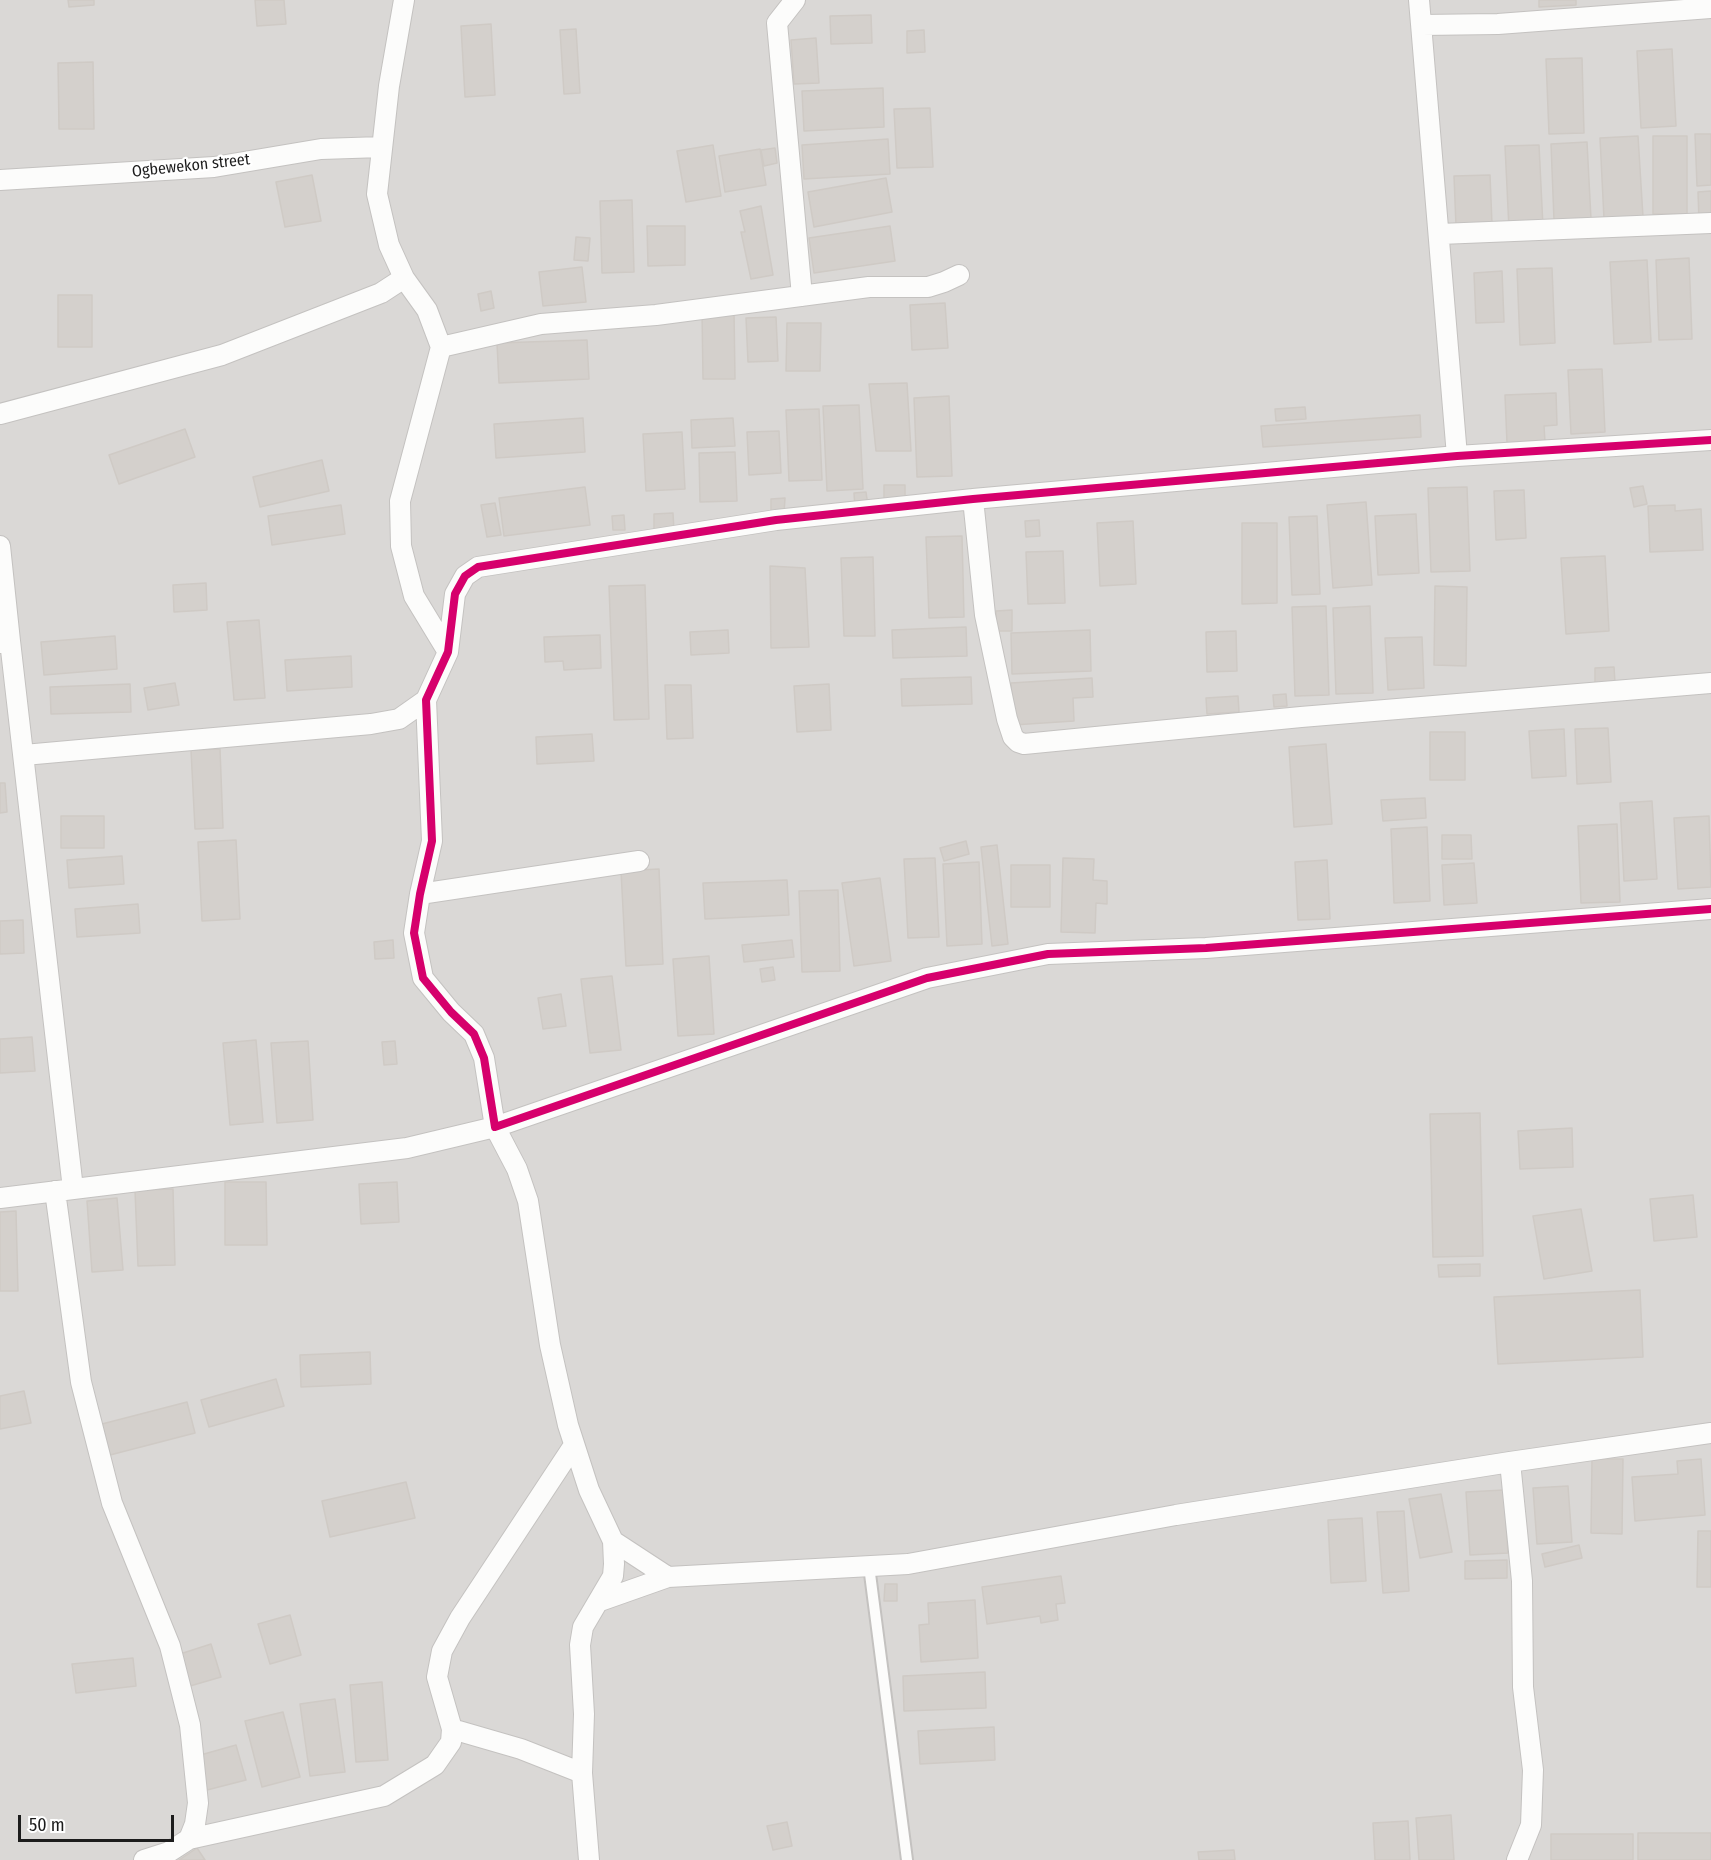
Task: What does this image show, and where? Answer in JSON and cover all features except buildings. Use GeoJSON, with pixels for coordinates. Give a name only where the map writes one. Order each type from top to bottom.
{"type":"FeatureCollection","features":[{"type":"Feature","properties":{"kind":"street"},"geometry":{"type":"LineString","coordinates":[[404,0],[389,86],[377,194],[389,245],[404,278],[427,310],[441,347],[400,501],[401,546],[414,596],[448,652]]}},
{"type":"Feature","properties":{"kind":"street"},"geometry":{"type":"LineString","coordinates":[[795,0],[777,23],[802,296]]}},
{"type":"Feature","properties":{"kind":"street"},"geometry":{"type":"LineString","coordinates":[[1419,0],[1457,456]]}},
{"type":"Feature","properties":{"kind":"street"},"geometry":{"type":"LineString","coordinates":[[1422,25],[1498,24],[1641,6],[1711,8]]}},
{"type":"Feature","properties":{"kind":"street","name":"Ogbewekon street"},"geometry":{"type":"LineString","coordinates":[[0,180],[214,167],[321,148],[382,147]]}},
{"type":"Feature","properties":{"kind":"street"},"geometry":{"type":"LineString","coordinates":[[1440,234],[1711,223]]}},
{"type":"Feature","properties":{"kind":"street"},"geometry":{"type":"LineString","coordinates":[[441,347],[541,324],[656,315],[869,287],[928,287],[959,275]]}},
{"type":"Feature","properties":{"kind":"street"},"geometry":{"type":"LineString","coordinates":[[0,414],[222,355],[381,293],[404,278]]}},
{"type":"Feature","properties":{"kind":"street"},"geometry":{"type":"LineString","coordinates":[[589,1860],[582,1773],[584,1714],[580,1645],[583,1627],[613,1576],[613,1541],[589,1490],[567,1425],[550,1345],[528,1202],[518,1169],[495,1127],[484,1058],[474,1034],[451,1012],[423,978],[414,933],[432,841],[426,700],[448,652],[455,594],[465,576],[478,567],[776,520],[973,499],[1457,456],[1711,440]]}},
{"type":"Feature","properties":{"kind":"street"},"geometry":{"type":"LineString","coordinates":[[973,499],[985,615],[1007,719],[1013,737],[1024,744],[1301,717],[1711,683]]}},
{"type":"Feature","properties":{"kind":"street"},"geometry":{"type":"LineString","coordinates":[[0,546],[5,642],[24,755],[81,1382],[112,1503],[170,1646],[190,1725],[198,1803],[195,1824],[189,1839]]}},
{"type":"Feature","properties":{"kind":"street"},"geometry":{"type":"LineString","coordinates":[[24,755],[371,724],[399,719],[426,700]]}},
{"type":"Feature","properties":{"kind":"street"},"geometry":{"type":"LineString","coordinates":[[420,894],[639,861]]}},
{"type":"Feature","properties":{"kind":"street"},"geometry":{"type":"LineString","coordinates":[[0,1198],[407,1148],[495,1127],[927,978],[1048,954],[1206,948],[1711,909]]}},
{"type":"Feature","properties":{"kind":"street"},"geometry":{"type":"LineString","coordinates":[[600,1601],[669,1577],[908,1564],[1176,1515],[1711,1433]]}},
{"type":"Feature","properties":{"kind":"street"},"geometry":{"type":"LineString","coordinates":[[144,1860],[168,1852],[189,1839],[384,1796],[435,1765],[445,1754],[451,1742],[452,1730],[437,1677],[442,1651],[460,1618],[574,1444]]}},
{"type":"Feature","properties":{"kind":"street"},"geometry":{"type":"LineString","coordinates":[[1510,1462],[1521,1581],[1523,1687],[1533,1770],[1531,1825],[1517,1860]]}},
{"type":"Feature","properties":{"kind":"street"},"geometry":{"type":"LineString","coordinates":[[613,1541],[669,1577]]}},
{"type":"Feature","properties":{"kind":"street"},"geometry":{"type":"LineString","coordinates":[[452,1730],[521,1749],[582,1773]]}},
{"type":"Feature","properties":{"kind":"lane"},"geometry":{"type":"LineString","coordinates":[[869,1566],[907,1860]]}},
{"type":"Feature","properties":{"kind":"shaded area"},"geometry":{"type":"Polygon","coordinates":[[[0,0],[1711,0],[1711,1860],[0,1860],[0,0]]]}},
{"type":"Feature","properties":{"kind":"cycle path"},"geometry":{"type":"LineString","coordinates":[[1711,440],[1457,456],[973,499],[776,520],[478,567],[465,576],[455,594],[448,652],[426,700],[432,841],[414,933],[423,978],[451,1012],[474,1034],[484,1058],[495,1127],[927,978],[1048,954],[1206,948],[1711,909]]}}]}
